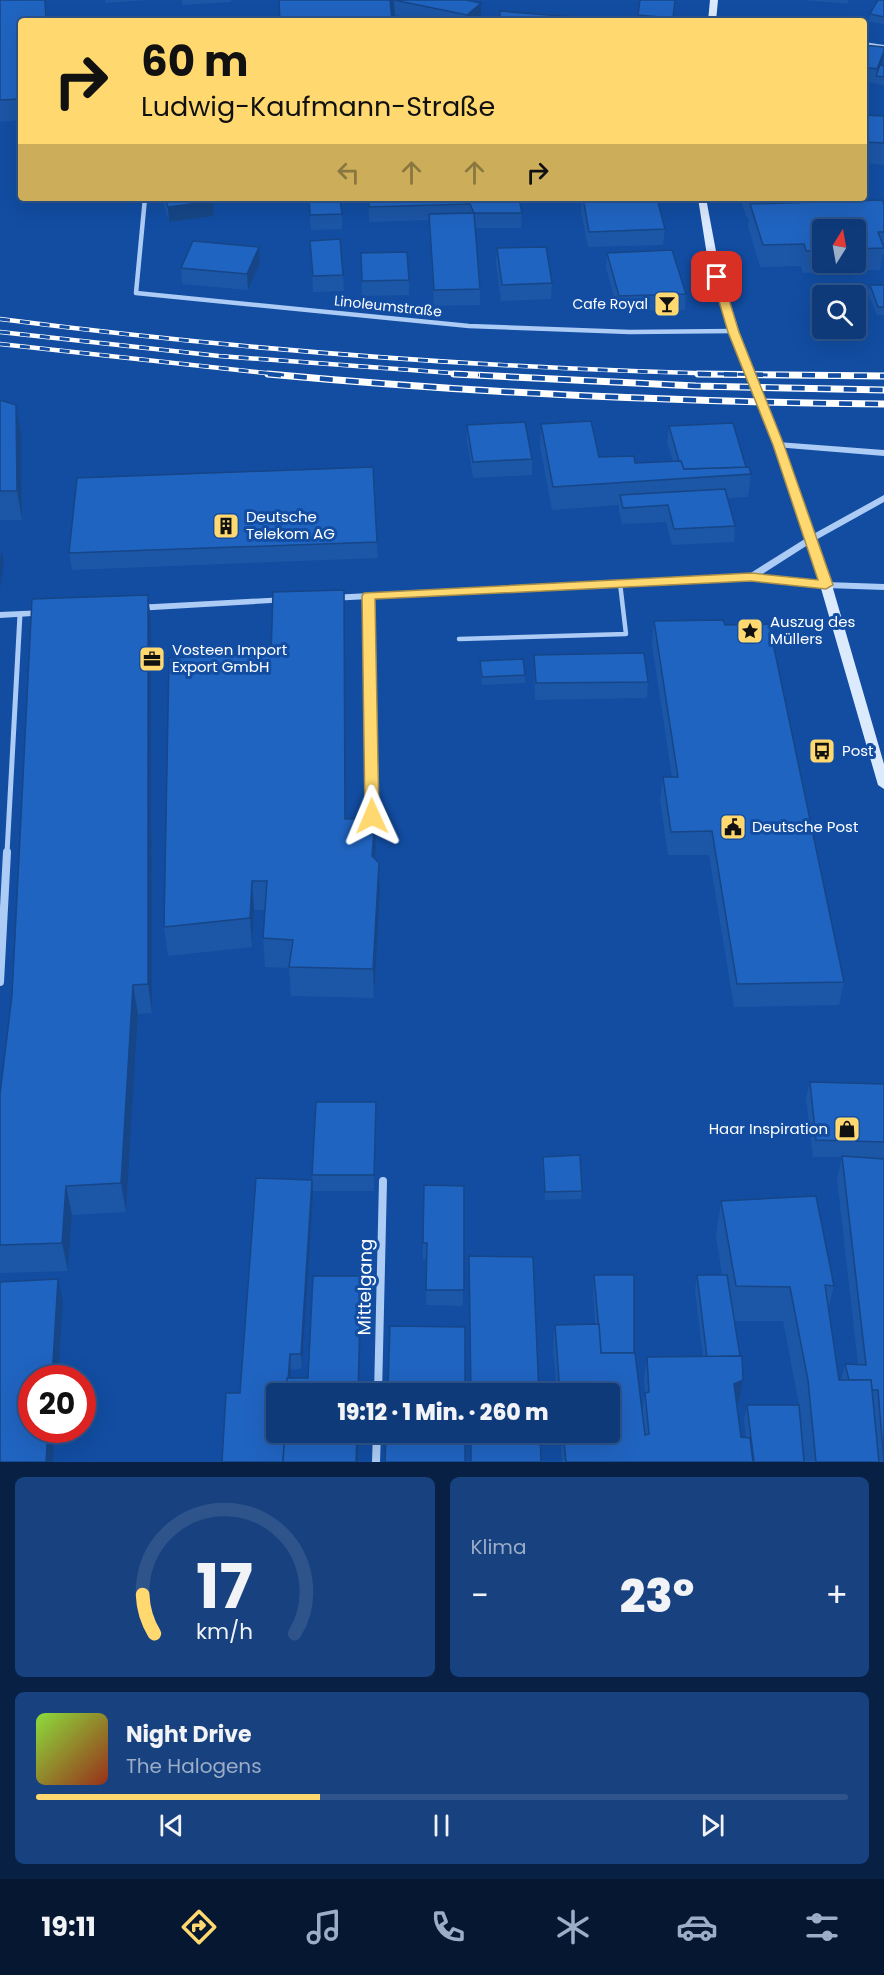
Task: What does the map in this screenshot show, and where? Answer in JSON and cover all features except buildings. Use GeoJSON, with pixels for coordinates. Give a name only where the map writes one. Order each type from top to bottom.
{"type":"FeatureCollection","features":[{"type":"Feature","properties":{"kind":"main road"},"geometry":{"type":"LineString","coordinates":[[712,18],[714,0]]}},
{"type":"Feature","properties":{"kind":"main road"},"geometry":{"type":"LineString","coordinates":[[702,201],[712,262],[734,332],[778,445],[811,539],[884,785]]}},
{"type":"Feature","properties":{"kind":"street"},"geometry":{"type":"LineString","coordinates":[[867,44],[884,47]]}},
{"type":"Feature","properties":{"kind":"street","name":"Linoleumstraße"},"geometry":{"type":"LineString","coordinates":[[145,201],[136,293],[468,326],[630,332],[734,332]]}},
{"type":"Feature","properties":{"kind":"street"},"geometry":{"type":"LineString","coordinates":[[778,445],[884,453]]}},
{"type":"Feature","properties":{"kind":"street"},"geometry":{"type":"LineString","coordinates":[[751,577],[811,539],[884,498]]}},
{"type":"Feature","properties":{"kind":"street"},"geometry":{"type":"LineString","coordinates":[[322,598],[751,577],[826,585],[884,587]]}},
{"type":"Feature","properties":{"kind":"street"},"geometry":{"type":"LineString","coordinates":[[124,609],[299,600]]}},
{"type":"Feature","properties":{"kind":"street"},"geometry":{"type":"LineString","coordinates":[[0,615],[55,612]]}},
{"type":"Feature","properties":{"kind":"street"},"geometry":{"type":"LineString","coordinates":[[0,982],[20,614]]}},
{"type":"Feature","properties":{"kind":"street","name":"Mittelgang"},"geometry":{"type":"LineString","coordinates":[[378,1383],[383,1181]]}},
{"type":"Feature","properties":{"kind":"street"},"geometry":{"type":"LineString","coordinates":[[376,1462],[377,1443]]}},
{"type":"Feature","properties":{"kind":"lane"},"geometry":{"type":"LineString","coordinates":[[459,639],[626,634],[620,583]]}},
{"type":"Feature","properties":{"kind":"lane"},"geometry":{"type":"LineString","coordinates":[[369,596],[372,816]]}},
{"type":"Feature","properties":{"kind":"railway"},"geometry":{"type":"LineString","coordinates":[[0,319],[192,341],[384,358],[576,369],[745,375]]}},
{"type":"Feature","properties":{"kind":"railway"},"geometry":{"type":"LineString","coordinates":[[0,332],[219,356],[479,375]]}},
{"type":"Feature","properties":{"kind":"railway"},"geometry":{"type":"LineString","coordinates":[[0,344],[284,375]]}},
{"type":"Feature","properties":{"kind":"railway"},"geometry":{"type":"LineString","coordinates":[[268,374],[576,395],[884,404]]}},
{"type":"Feature","properties":{"kind":"railway"},"geometry":{"type":"LineString","coordinates":[[454,374],[696,386],[884,390]]}},
{"type":"Feature","properties":{"kind":"railway"},"geometry":{"type":"LineString","coordinates":[[698,374],[745,375]]}},
{"type":"Feature","properties":{"kind":"railway"},"geometry":{"type":"LineString","coordinates":[[745,375],[884,376]]}},
{"type":"Feature","properties":{"kind":"railway"},"geometry":{"type":"LineString","coordinates":[[745,375],[769,375]]}},
{"type":"Feature","properties":{"kind":"place","name":"Cafe Royal"},"geometry":{"type":"Point","coordinates":[667,304]}},
{"type":"Feature","properties":{"kind":"place","name":"Deutsche Telekom AG"},"geometry":{"type":"Point","coordinates":[226,526]}},
{"type":"Feature","properties":{"kind":"place","name":"Auszug des Müllers"},"geometry":{"type":"Point","coordinates":[750,631]}},
{"type":"Feature","properties":{"kind":"place","name":"Vosteen Import Export GmbH"},"geometry":{"type":"Point","coordinates":[152,659]}},
{"type":"Feature","properties":{"kind":"place","name":"Post"},"geometry":{"type":"Point","coordinates":[822,751]}},
{"type":"Feature","properties":{"kind":"place","name":"Deutsche Post"},"geometry":{"type":"Point","coordinates":[733,827]}},
{"type":"Feature","properties":{"kind":"place","name":"Haar Inspiration"},"geometry":{"type":"Point","coordinates":[847,1129]}},
{"type":"Feature","properties":{"kind":"route"},"geometry":{"type":"LineString","coordinates":[[372,816],[369,596],[751,577],[826,585],[778,445],[734,332],[717,277]]}}]}
